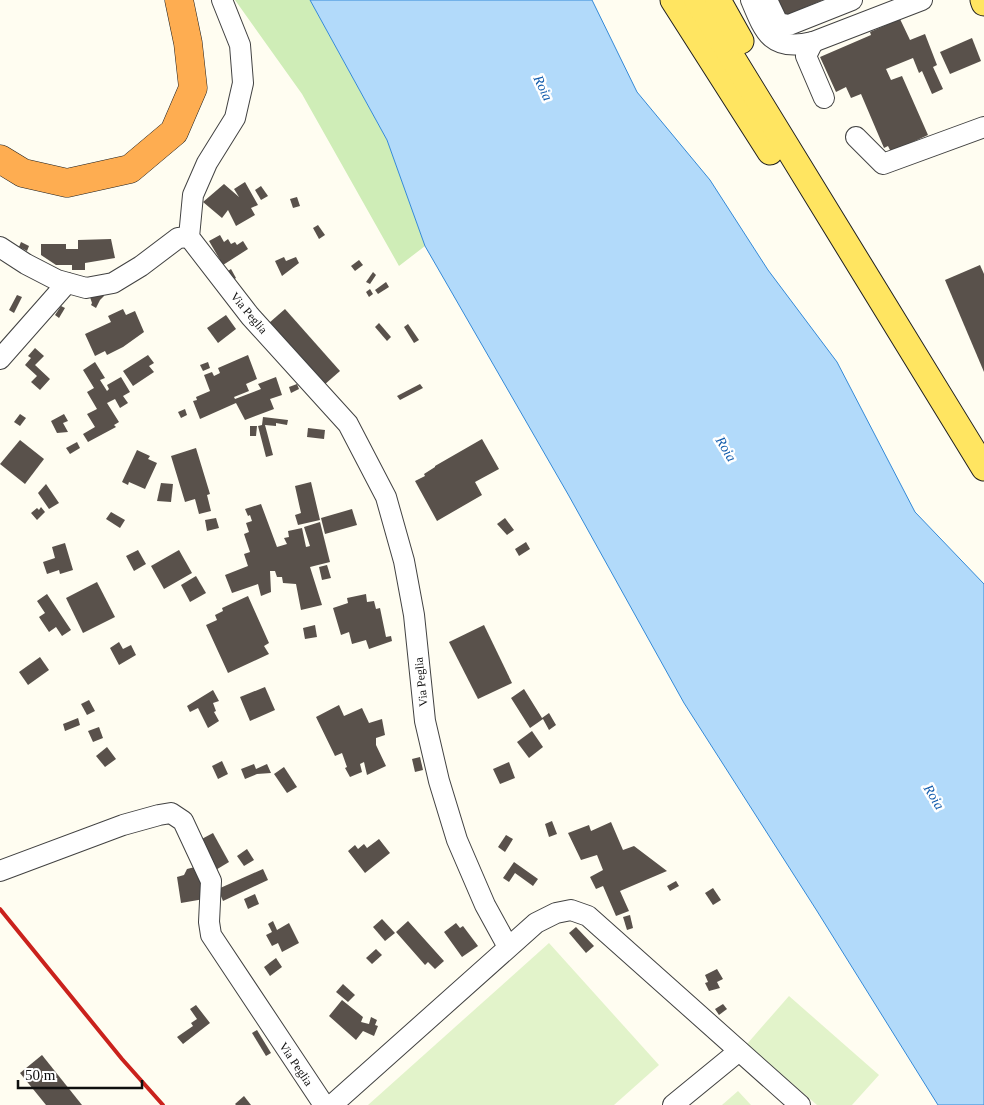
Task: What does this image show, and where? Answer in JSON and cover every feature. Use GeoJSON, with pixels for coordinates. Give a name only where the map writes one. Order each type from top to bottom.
{"type":"FeatureCollection","features":[{"type":"Feature","properties":{"kind":"highway"},"geometry":{"type":"LineString","coordinates":[[0,159],[23,173],[66,183],[130,169],[174,132],[193,88],[188,43],[179,0]]}},
{"type":"Feature","properties":{"kind":"main road"},"geometry":{"type":"LineString","coordinates":[[673,0],[845,268],[904,336]]}},
{"type":"Feature","properties":{"kind":"main road"},"geometry":{"type":"LineString","coordinates":[[697,0],[984,468]]}},
{"type":"Feature","properties":{"kind":"main road"},"geometry":{"type":"LineString","coordinates":[[718,0],[877,267],[904,336]]}},
{"type":"Feature","properties":{"kind":"street"},"geometry":{"type":"LineString","coordinates":[[0,248],[57,280],[86,288],[112,283],[140,266],[178,238],[189,237],[193,195],[207,163],[235,118],[243,83],[240,45],[222,0]]}},
{"type":"Feature","properties":{"kind":"street"},"geometry":{"type":"LineString","coordinates":[[731,0],[754,37],[765,45],[804,44],[922,0]]}},
{"type":"Feature","properties":{"kind":"street"},"geometry":{"type":"LineString","coordinates":[[752,0],[765,30],[777,42],[804,44]]}},
{"type":"Feature","properties":{"kind":"street"},"geometry":{"type":"LineString","coordinates":[[767,0],[778,23],[789,25],[852,0]]}},
{"type":"Feature","properties":{"kind":"street"},"geometry":{"type":"LineString","coordinates":[[804,44],[806,56],[824,98]]}},
{"type":"Feature","properties":{"kind":"street"},"geometry":{"type":"LineString","coordinates":[[856,137],[883,164],[984,127]]}},
{"type":"Feature","properties":{"kind":"street","name":"Via Peglia"},"geometry":{"type":"LineString","coordinates":[[189,237],[250,316],[348,424],[386,497],[404,561],[414,616],[425,721],[440,781],[457,840],[485,905],[508,947]]}},
{"type":"Feature","properties":{"kind":"street"},"geometry":{"type":"LineString","coordinates":[[0,360],[67,283]]}},
{"type":"Feature","properties":{"kind":"street","name":"Via Peglia"},"geometry":{"type":"LineString","coordinates":[[0,870],[123,825],[159,815],[171,814],[183,821],[211,881],[209,922],[211,935],[324,1105]]}},
{"type":"Feature","properties":{"kind":"street"},"geometry":{"type":"LineString","coordinates":[[332,1105],[536,923],[556,913],[571,910],[588,916],[800,1105]]}},
{"type":"Feature","properties":{"kind":"street"},"geometry":{"type":"LineString","coordinates":[[673,1105],[739,1051]]}},
{"type":"Feature","properties":{"kind":"green space"},"geometry":{"type":"Polygon","coordinates":[[[235,0],[310,0],[387,140],[425,246],[399,266],[302,94],[235,0]]]}},
{"type":"Feature","properties":{"kind":"green space"},"geometry":{"type":"Polygon","coordinates":[[[549,943],[659,1065],[614,1105],[368,1105],[549,943]]]}},
{"type":"Feature","properties":{"kind":"green space"},"geometry":{"type":"Polygon","coordinates":[[[789,996],[879,1075],[852,1105],[817,1105],[747,1044],[789,996]]]}},
{"type":"Feature","properties":{"kind":"green space"},"geometry":{"type":"Polygon","coordinates":[[[738,1091],[751,1105],[722,1105],[738,1091]]]}},
{"type":"Feature","properties":{"kind":"water","name":"Roia"},"geometry":{"type":"Polygon","coordinates":[[[310,0],[592,0],[637,92],[710,180],[768,270],[837,362],[915,512],[984,584],[984,1105],[938,1105],[684,703],[569,496],[425,246],[387,140],[310,0]]]}},
{"type":"Feature","properties":{"kind":"building"},"geometry":{"type":"Polygon","coordinates":[[[775,0],[823,0],[782,17],[775,0]]]}},
{"type":"Feature","properties":{"kind":"building"},"geometry":{"type":"Polygon","coordinates":[[[900,19],[910,40],[925,34],[937,65],[933,67],[943,89],[932,94],[922,71],[919,73],[913,58],[886,69],[891,80],[902,76],[928,135],[891,152],[888,146],[884,148],[861,94],[851,98],[846,87],[836,92],[820,57],[871,35],[870,32],[900,19]]]}},
{"type":"Feature","properties":{"kind":"building"},"geometry":{"type":"Polygon","coordinates":[[[972,38],[981,61],[950,74],[940,52],[972,38]]]}},
{"type":"Feature","properties":{"kind":"building"},"geometry":{"type":"Polygon","coordinates":[[[245,182],[258,205],[251,208],[255,215],[236,226],[228,210],[222,218],[203,202],[224,184],[239,197],[234,189],[245,182]]]}},
{"type":"Feature","properties":{"kind":"building"},"geometry":{"type":"Polygon","coordinates":[[[261,186],[268,196],[261,200],[255,190],[261,186]]]}},
{"type":"Feature","properties":{"kind":"building"},"geometry":{"type":"Polygon","coordinates":[[[297,197],[300,206],[293,208],[290,199],[297,197]]]}},
{"type":"Feature","properties":{"kind":"building"},"geometry":{"type":"Polygon","coordinates":[[[318,225],[325,235],[319,239],[313,228],[318,225]]]}},
{"type":"Feature","properties":{"kind":"building"},"geometry":{"type":"Polygon","coordinates":[[[220,235],[224,242],[228,239],[231,244],[235,242],[237,245],[243,241],[248,249],[223,265],[209,241],[220,235]]]}},
{"type":"Feature","properties":{"kind":"building"},"geometry":{"type":"Polygon","coordinates":[[[111,239],[115,258],[85,263],[85,270],[72,270],[72,265],[56,265],[41,255],[41,244],[66,244],[66,249],[78,249],[78,240],[111,239]]]}},
{"type":"Feature","properties":{"kind":"building"},"geometry":{"type":"Polygon","coordinates":[[[21,242],[29,246],[27,251],[19,247],[21,242]]]}},
{"type":"Feature","properties":{"kind":"building"},"geometry":{"type":"Polygon","coordinates":[[[284,257],[286,261],[296,257],[299,263],[282,276],[275,261],[284,257]]]}},
{"type":"Feature","properties":{"kind":"building"},"geometry":{"type":"Polygon","coordinates":[[[359,260],[363,265],[355,271],[351,266],[359,260]]]}},
{"type":"Feature","properties":{"kind":"building"},"geometry":{"type":"Polygon","coordinates":[[[980,265],[984,274],[984,372],[945,280],[980,265]]]}},
{"type":"Feature","properties":{"kind":"building"},"geometry":{"type":"Polygon","coordinates":[[[231,269],[236,278],[233,280],[228,271],[231,269]]]}},
{"type":"Feature","properties":{"kind":"building"},"geometry":{"type":"Polygon","coordinates":[[[373,272],[376,275],[370,284],[366,282],[373,272]]]}},
{"type":"Feature","properties":{"kind":"building"},"geometry":{"type":"Polygon","coordinates":[[[386,282],[389,287],[378,294],[375,290],[386,282]]]}},
{"type":"Feature","properties":{"kind":"building"},"geometry":{"type":"Polygon","coordinates":[[[370,289],[373,294],[369,297],[366,292],[370,289]]]}},
{"type":"Feature","properties":{"kind":"building"},"geometry":{"type":"Polygon","coordinates":[[[102,290],[104,296],[96,308],[91,305],[88,291],[102,290]]]}},
{"type":"Feature","properties":{"kind":"building"},"geometry":{"type":"Polygon","coordinates":[[[17,295],[22,297],[14,313],[9,310],[17,295]]]}},
{"type":"Feature","properties":{"kind":"building"},"geometry":{"type":"Polygon","coordinates":[[[61,306],[65,308],[59,318],[55,315],[61,306]]]}},
{"type":"Feature","properties":{"kind":"building"},"geometry":{"type":"Polygon","coordinates":[[[123,309],[126,315],[135,311],[144,332],[123,347],[107,355],[105,351],[95,356],[85,334],[111,322],[108,316],[123,309]]]}},
{"type":"Feature","properties":{"kind":"building"},"geometry":{"type":"Polygon","coordinates":[[[285,309],[340,371],[324,385],[269,323],[285,309]]]}},
{"type":"Feature","properties":{"kind":"building"},"geometry":{"type":"Polygon","coordinates":[[[226,315],[236,329],[218,343],[207,328],[226,315]]]}},
{"type":"Feature","properties":{"kind":"building"},"geometry":{"type":"Polygon","coordinates":[[[379,323],[391,337],[387,341],[375,327],[379,323]]]}},
{"type":"Feature","properties":{"kind":"building"},"geometry":{"type":"Polygon","coordinates":[[[408,324],[419,340],[414,343],[404,327],[408,324]]]}},
{"type":"Feature","properties":{"kind":"building"},"geometry":{"type":"Polygon","coordinates":[[[35,348],[44,356],[35,365],[50,379],[40,390],[31,382],[37,376],[25,365],[31,358],[28,356],[35,348]]]}},
{"type":"Feature","properties":{"kind":"building"},"geometry":{"type":"Polygon","coordinates":[[[148,355],[154,363],[149,366],[154,372],[133,386],[123,371],[148,355]]]}},
{"type":"Feature","properties":{"kind":"building"},"geometry":{"type":"Polygon","coordinates":[[[248,355],[257,379],[246,384],[249,391],[234,397],[235,399],[261,389],[258,384],[276,377],[282,395],[270,399],[274,409],[245,420],[236,403],[200,419],[193,401],[197,400],[196,397],[210,391],[204,375],[212,372],[214,376],[220,373],[218,368],[248,355]]]}},
{"type":"Feature","properties":{"kind":"building"},"geometry":{"type":"Polygon","coordinates":[[[95,362],[105,378],[100,380],[107,391],[109,389],[107,385],[121,377],[130,392],[123,396],[128,403],[120,408],[115,399],[107,403],[119,422],[114,425],[116,427],[88,442],[83,434],[95,427],[87,414],[97,409],[87,392],[94,388],[83,370],[95,362]]]}},
{"type":"Feature","properties":{"kind":"building"},"geometry":{"type":"Polygon","coordinates":[[[208,362],[210,368],[203,371],[200,365],[208,362]]]}},
{"type":"Feature","properties":{"kind":"building"},"geometry":{"type":"Polygon","coordinates":[[[297,384],[299,389],[291,393],[289,387],[297,384]]]}},
{"type":"Feature","properties":{"kind":"building"},"geometry":{"type":"Polygon","coordinates":[[[420,384],[423,388],[400,400],[397,396],[420,384]]]}},
{"type":"Feature","properties":{"kind":"building"},"geometry":{"type":"Polygon","coordinates":[[[185,409],[187,415],[181,418],[178,412],[185,409]]]}},
{"type":"Feature","properties":{"kind":"building"},"geometry":{"type":"Polygon","coordinates":[[[20,414],[26,418],[20,426],[14,422],[20,414]]]}},
{"type":"Feature","properties":{"kind":"building"},"geometry":{"type":"Polygon","coordinates":[[[64,414],[68,421],[63,423],[68,432],[57,433],[51,421],[64,414]]]}},
{"type":"Feature","properties":{"kind":"building"},"geometry":{"type":"Polygon","coordinates":[[[263,417],[288,420],[287,425],[276,423],[276,426],[265,425],[273,455],[266,457],[258,426],[262,425],[263,417]]]}},
{"type":"Feature","properties":{"kind":"building"},"geometry":{"type":"Polygon","coordinates":[[[250,426],[257,426],[256,436],[250,436],[250,426]]]}},
{"type":"Feature","properties":{"kind":"building"},"geometry":{"type":"Polygon","coordinates":[[[308,428],[325,430],[324,439],[307,437],[308,428]]]}},
{"type":"Feature","properties":{"kind":"building"},"geometry":{"type":"Polygon","coordinates":[[[482,439],[499,469],[475,482],[482,495],[437,521],[415,481],[425,476],[424,474],[435,466],[482,439]]]}},
{"type":"Feature","properties":{"kind":"building"},"geometry":{"type":"Polygon","coordinates":[[[20,440],[44,459],[25,484],[0,464],[20,440]]]}},
{"type":"Feature","properties":{"kind":"building"},"geometry":{"type":"Polygon","coordinates":[[[77,442],[80,448],[70,454],[66,448],[77,442]]]}},
{"type":"Feature","properties":{"kind":"building"},"geometry":{"type":"Polygon","coordinates":[[[196,448],[210,494],[207,495],[211,511],[199,514],[195,499],[185,502],[171,456],[196,448]]]}},
{"type":"Feature","properties":{"kind":"building"},"geometry":{"type":"Polygon","coordinates":[[[137,450],[150,456],[148,459],[157,463],[145,489],[129,482],[128,485],[122,482],[137,450]]]}},
{"type":"Feature","properties":{"kind":"building"},"geometry":{"type":"Polygon","coordinates":[[[311,482],[320,520],[298,525],[295,515],[301,513],[295,486],[311,482]]]}},
{"type":"Feature","properties":{"kind":"building"},"geometry":{"type":"Polygon","coordinates":[[[161,483],[173,484],[171,502],[157,501],[161,483]]]}},
{"type":"Feature","properties":{"kind":"building"},"geometry":{"type":"Polygon","coordinates":[[[46,484],[59,503],[49,509],[38,493],[46,484]]]}},
{"type":"Feature","properties":{"kind":"building"},"geometry":{"type":"Polygon","coordinates":[[[261,504],[277,547],[287,544],[284,538],[289,537],[288,531],[302,528],[306,547],[310,546],[304,527],[320,522],[330,562],[310,567],[322,605],[301,610],[296,584],[283,583],[282,577],[277,577],[275,571],[270,571],[271,592],[261,596],[258,584],[232,593],[225,575],[248,566],[244,554],[250,552],[244,534],[249,532],[246,523],[252,521],[245,509],[261,504]]]}},
{"type":"Feature","properties":{"kind":"building"},"geometry":{"type":"Polygon","coordinates":[[[41,507],[45,512],[37,520],[31,513],[37,508],[39,510],[41,507]]]}},
{"type":"Feature","properties":{"kind":"building"},"geometry":{"type":"Polygon","coordinates":[[[352,509],[357,525],[325,534],[321,518],[352,509]]]}},
{"type":"Feature","properties":{"kind":"building"},"geometry":{"type":"Polygon","coordinates":[[[111,512],[125,520],[120,528],[106,519],[111,512]]]}},
{"type":"Feature","properties":{"kind":"building"},"geometry":{"type":"Polygon","coordinates":[[[216,518],[219,528],[207,531],[205,520],[216,518]]]}},
{"type":"Feature","properties":{"kind":"building"},"geometry":{"type":"Polygon","coordinates":[[[505,518],[514,530],[507,535],[497,524],[505,518]]]}},
{"type":"Feature","properties":{"kind":"building"},"geometry":{"type":"Polygon","coordinates":[[[526,542],[530,549],[519,556],[515,549],[526,542]]]}},
{"type":"Feature","properties":{"kind":"building"},"geometry":{"type":"Polygon","coordinates":[[[65,543],[73,570],[60,574],[59,570],[47,574],[43,562],[55,558],[52,547],[65,543]]]}},
{"type":"Feature","properties":{"kind":"building"},"geometry":{"type":"Polygon","coordinates":[[[138,550],[146,564],[134,571],[126,556],[138,550]]]}},
{"type":"Feature","properties":{"kind":"building"},"geometry":{"type":"Polygon","coordinates":[[[179,550],[192,573],[164,589],[151,566],[179,550]]]}},
{"type":"Feature","properties":{"kind":"building"},"geometry":{"type":"Polygon","coordinates":[[[327,565],[331,578],[322,580],[319,567],[327,565]]]}},
{"type":"Feature","properties":{"kind":"building"},"geometry":{"type":"Polygon","coordinates":[[[196,576],[206,593],[190,602],[181,585],[196,576]]]}},
{"type":"Feature","properties":{"kind":"building"},"geometry":{"type":"Polygon","coordinates":[[[97,582],[115,617],[83,633],[66,598],[97,582]]]}},
{"type":"Feature","properties":{"kind":"building"},"geometry":{"type":"Polygon","coordinates":[[[47,594],[71,630],[62,636],[56,627],[49,632],[39,617],[45,613],[37,601],[47,594]]]}},
{"type":"Feature","properties":{"kind":"building"},"geometry":{"type":"Polygon","coordinates":[[[366,594],[367,602],[374,601],[376,609],[380,608],[386,637],[391,636],[392,641],[369,649],[366,640],[352,644],[349,632],[341,635],[333,608],[348,603],[347,598],[366,594]]]}},
{"type":"Feature","properties":{"kind":"building"},"geometry":{"type":"Polygon","coordinates":[[[248,596],[269,643],[264,646],[269,654],[228,673],[206,625],[217,620],[215,615],[223,611],[222,608],[248,596]]]}},
{"type":"Feature","properties":{"kind":"building"},"geometry":{"type":"Polygon","coordinates":[[[315,625],[317,637],[305,639],[303,628],[315,625]]]}},
{"type":"Feature","properties":{"kind":"building"},"geometry":{"type":"Polygon","coordinates":[[[484,625],[512,683],[478,699],[449,642],[484,625]]]}},
{"type":"Feature","properties":{"kind":"building"},"geometry":{"type":"Polygon","coordinates":[[[119,642],[123,649],[131,645],[136,655],[119,665],[110,648],[119,642]]]}},
{"type":"Feature","properties":{"kind":"building"},"geometry":{"type":"Polygon","coordinates":[[[40,657],[49,670],[28,685],[19,672],[40,657]]]}},
{"type":"Feature","properties":{"kind":"building"},"geometry":{"type":"Polygon","coordinates":[[[265,687],[275,710],[250,721],[240,697],[265,687]]]}},
{"type":"Feature","properties":{"kind":"building"},"geometry":{"type":"Polygon","coordinates":[[[524,689],[542,718],[549,713],[556,725],[549,730],[543,719],[530,728],[511,698],[524,689]]]}},
{"type":"Feature","properties":{"kind":"building"},"geometry":{"type":"Polygon","coordinates":[[[213,690],[219,701],[213,703],[216,711],[214,712],[219,721],[208,728],[198,708],[190,712],[187,706],[213,690]]]}},
{"type":"Feature","properties":{"kind":"building"},"geometry":{"type":"Polygon","coordinates":[[[89,700],[95,711],[87,715],[81,704],[89,700]]]}},
{"type":"Feature","properties":{"kind":"building"},"geometry":{"type":"Polygon","coordinates":[[[339,705],[344,716],[362,708],[369,723],[382,719],[385,735],[376,738],[376,745],[386,766],[367,775],[364,762],[360,764],[362,772],[350,777],[345,768],[347,767],[342,753],[335,756],[316,717],[339,705]]]}},
{"type":"Feature","properties":{"kind":"building"},"geometry":{"type":"Polygon","coordinates":[[[78,718],[80,725],[65,731],[63,724],[78,718]]]}},
{"type":"Feature","properties":{"kind":"building"},"geometry":{"type":"Polygon","coordinates":[[[99,727],[103,738],[93,742],[88,731],[99,727]]]}},
{"type":"Feature","properties":{"kind":"building"},"geometry":{"type":"Polygon","coordinates":[[[532,731],[543,747],[529,758],[517,742],[532,731]]]}},
{"type":"Feature","properties":{"kind":"building"},"geometry":{"type":"Polygon","coordinates":[[[107,747],[116,759],[105,767],[96,756],[107,747]]]}},
{"type":"Feature","properties":{"kind":"building"},"geometry":{"type":"Polygon","coordinates":[[[420,757],[423,770],[415,772],[412,759],[420,757]]]}},
{"type":"Feature","properties":{"kind":"building"},"geometry":{"type":"Polygon","coordinates":[[[222,761],[228,774],[218,779],[212,766],[222,761]]]}},
{"type":"Feature","properties":{"kind":"building"},"geometry":{"type":"Polygon","coordinates":[[[509,762],[515,778],[500,784],[493,769],[509,762]]]}},
{"type":"Feature","properties":{"kind":"building"},"geometry":{"type":"Polygon","coordinates":[[[254,764],[256,769],[267,764],[271,773],[257,774],[245,779],[241,769],[254,764]]]}},
{"type":"Feature","properties":{"kind":"building"},"geometry":{"type":"Polygon","coordinates":[[[284,767],[297,787],[287,793],[274,774],[284,767]]]}},
{"type":"Feature","properties":{"kind":"building"},"geometry":{"type":"Polygon","coordinates":[[[552,821],[557,834],[549,837],[545,824],[552,821]]]}},
{"type":"Feature","properties":{"kind":"building"},"geometry":{"type":"Polygon","coordinates":[[[611,822],[623,850],[634,846],[667,871],[620,891],[629,911],[616,916],[603,886],[596,889],[590,877],[603,870],[597,855],[581,860],[568,833],[589,825],[591,831],[611,822]]]}},
{"type":"Feature","properties":{"kind":"building"},"geometry":{"type":"Polygon","coordinates":[[[213,833],[229,862],[214,871],[198,841],[213,833]]]}},
{"type":"Feature","properties":{"kind":"building"},"geometry":{"type":"Polygon","coordinates":[[[506,835],[513,839],[505,852],[498,847],[506,835]]]}},
{"type":"Feature","properties":{"kind":"building"},"geometry":{"type":"Polygon","coordinates":[[[379,839],[390,853],[365,873],[348,851],[355,845],[358,849],[364,844],[367,848],[379,839]]]}},
{"type":"Feature","properties":{"kind":"building"},"geometry":{"type":"Polygon","coordinates":[[[247,849],[254,860],[244,866],[237,856],[247,849]]]}},
{"type":"Feature","properties":{"kind":"building"},"geometry":{"type":"Polygon","coordinates":[[[514,862],[538,879],[533,886],[515,873],[509,882],[503,878],[514,862]]]}},
{"type":"Feature","properties":{"kind":"building"},"geometry":{"type":"Polygon","coordinates":[[[199,866],[204,899],[181,903],[177,877],[184,875],[187,869],[199,866]]]}},
{"type":"Feature","properties":{"kind":"building"},"geometry":{"type":"Polygon","coordinates":[[[263,869],[268,880],[223,901],[218,889],[263,869]]]}},
{"type":"Feature","properties":{"kind":"building"},"geometry":{"type":"Polygon","coordinates":[[[676,881],[679,886],[670,891],[667,886],[676,881]]]}},
{"type":"Feature","properties":{"kind":"building"},"geometry":{"type":"Polygon","coordinates":[[[713,888],[721,900],[713,905],[705,893],[713,888]]]}},
{"type":"Feature","properties":{"kind":"building"},"geometry":{"type":"Polygon","coordinates":[[[255,894],[259,904],[248,909],[244,899],[255,894]]]}},
{"type":"Feature","properties":{"kind":"building"},"geometry":{"type":"Polygon","coordinates":[[[630,915],[633,928],[627,930],[623,917],[630,915]]]}},
{"type":"Feature","properties":{"kind":"building"},"geometry":{"type":"Polygon","coordinates":[[[382,919],[395,933],[385,941],[373,927],[382,919]]]}},
{"type":"Feature","properties":{"kind":"building"},"geometry":{"type":"Polygon","coordinates":[[[273,921],[277,930],[289,923],[299,943],[282,952],[278,943],[272,946],[266,935],[272,932],[268,924],[273,921]]]}},
{"type":"Feature","properties":{"kind":"building"},"geometry":{"type":"Polygon","coordinates":[[[408,921],[444,961],[435,969],[428,962],[425,965],[396,932],[408,921]]]}},
{"type":"Feature","properties":{"kind":"building"},"geometry":{"type":"Polygon","coordinates":[[[456,923],[460,928],[463,926],[478,946],[462,957],[444,932],[456,923]]]}},
{"type":"Feature","properties":{"kind":"building"},"geometry":{"type":"Polygon","coordinates":[[[576,927],[594,946],[586,953],[569,933],[576,927]]]}},
{"type":"Feature","properties":{"kind":"building"},"geometry":{"type":"Polygon","coordinates":[[[376,949],[382,955],[372,964],[366,958],[376,949]]]}},
{"type":"Feature","properties":{"kind":"building"},"geometry":{"type":"Polygon","coordinates":[[[276,958],[282,967],[270,976],[264,967],[276,958]]]}},
{"type":"Feature","properties":{"kind":"building"},"geometry":{"type":"Polygon","coordinates":[[[717,969],[723,979],[717,982],[720,988],[709,991],[705,983],[708,982],[705,975],[717,969]]]}},
{"type":"Feature","properties":{"kind":"building"},"geometry":{"type":"Polygon","coordinates":[[[343,984],[355,995],[348,1002],[336,992],[343,984]]]}},
{"type":"Feature","properties":{"kind":"building"},"geometry":{"type":"Polygon","coordinates":[[[342,1000],[363,1017],[361,1022],[369,1024],[371,1017],[377,1020],[375,1025],[378,1026],[374,1036],[363,1031],[356,1040],[329,1016],[342,1000]]]}},
{"type":"Feature","properties":{"kind":"building"},"geometry":{"type":"Polygon","coordinates":[[[723,1004],[727,1009],[719,1015],[715,1009],[723,1004]]]}},
{"type":"Feature","properties":{"kind":"building"},"geometry":{"type":"Polygon","coordinates":[[[196,1005],[210,1023],[183,1044],[177,1037],[193,1026],[191,1023],[197,1019],[190,1009],[196,1005]]]}},
{"type":"Feature","properties":{"kind":"building"},"geometry":{"type":"Polygon","coordinates":[[[257,1030],[271,1053],[266,1056],[252,1033],[257,1030]]]}},
{"type":"Feature","properties":{"kind":"building"},"geometry":{"type":"Polygon","coordinates":[[[42,1055],[82,1105],[46,1105],[20,1073],[42,1055]]]}},
{"type":"Feature","properties":{"kind":"building"},"geometry":{"type":"Polygon","coordinates":[[[244,1096],[251,1105],[235,1104],[244,1096]]]}},
{"type":"Feature","properties":{"kind":"railway"},"geometry":{"type":"LineString","coordinates":[[0,909],[122,1059],[163,1105]]}}]}
